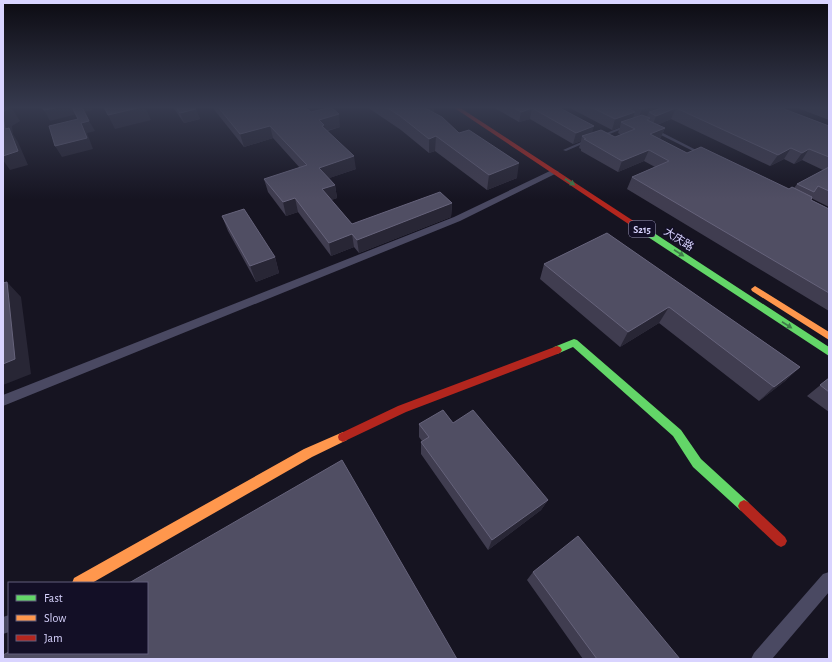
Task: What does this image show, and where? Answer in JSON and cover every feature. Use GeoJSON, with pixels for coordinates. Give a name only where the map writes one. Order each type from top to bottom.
{"type":"FeatureCollection","features":[{"type":"Feature","properties":{"kind":"main road","name":"大庆路"},"geometry":{"type":"LineString","coordinates":[[503,138],[829,352]]}},
{"type":"Feature","properties":{"kind":"main road"},"geometry":{"type":"LineString","coordinates":[[518,138],[589,183]]}},
{"type":"Feature","properties":{"kind":"main road"},"geometry":{"type":"LineString","coordinates":[[749,285],[829,336]]}},
{"type":"Feature","properties":{"kind":"main road"},"geometry":{"type":"LineString","coordinates":[[81,582],[308,453],[402,409],[574,343],[677,433],[697,463],[781,541]]}},
{"type":"Feature","properties":{"kind":"street"},"geometry":{"type":"LineString","coordinates":[[3,401],[457,220],[555,172]]}},
{"type":"Feature","properties":{"kind":"street"},"geometry":{"type":"LineString","coordinates":[[760,659],[829,580]]}},
{"type":"Feature","properties":{"kind":"lane"},"geometry":{"type":"LineString","coordinates":[[668,138],[702,155]]}},
{"type":"Feature","properties":{"kind":"lane"},"geometry":{"type":"LineString","coordinates":[[565,150],[588,141]]}},
{"type":"Feature","properties":{"kind":"building"},"geometry":{"type":"Polygon","coordinates":[[[3,138],[13,138],[18,151],[3,156],[3,138]]]}},
{"type":"Feature","properties":{"kind":"building"},"geometry":{"type":"Polygon","coordinates":[[[53,138],[87,138],[55,146],[53,138]]]}},
{"type":"Feature","properties":{"kind":"building"},"geometry":{"type":"Polygon","coordinates":[[[281,138],[335,138],[354,156],[319,168],[335,185],[322,189],[352,224],[440,192],[452,203],[357,240],[352,234],[329,243],[295,198],[283,202],[264,179],[307,165],[281,138]]]}},
{"type":"Feature","properties":{"kind":"building"},"geometry":{"type":"Polygon","coordinates":[[[439,138],[481,138],[519,163],[489,175],[439,138]]]}},
{"type":"Feature","properties":{"kind":"building"},"geometry":{"type":"Polygon","coordinates":[[[585,138],[658,138],[687,153],[701,147],[789,189],[792,187],[812,197],[811,200],[829,209],[829,293],[632,177],[669,161],[649,150],[622,161],[584,139],[586,139],[585,138]]]}},
{"type":"Feature","properties":{"kind":"building"},"geometry":{"type":"Polygon","coordinates":[[[741,138],[829,138],[829,157],[809,149],[802,153],[791,148],[778,155],[741,138]]]}},
{"type":"Feature","properties":{"kind":"building"},"geometry":{"type":"Polygon","coordinates":[[[829,167],[829,191],[818,186],[814,192],[797,184],[829,167]]]}},
{"type":"Feature","properties":{"kind":"building"},"geometry":{"type":"Polygon","coordinates":[[[244,209],[275,257],[250,266],[222,216],[244,209]]]}},
{"type":"Feature","properties":{"kind":"building"},"geometry":{"type":"Polygon","coordinates":[[[607,233],[800,367],[774,387],[669,307],[628,332],[544,264],[607,233]]]}},
{"type":"Feature","properties":{"kind":"building"},"geometry":{"type":"Polygon","coordinates":[[[7,282],[15,359],[3,364],[3,283],[7,282]]]}},
{"type":"Feature","properties":{"kind":"building"},"geometry":{"type":"Polygon","coordinates":[[[829,378],[829,392],[820,385],[829,378]]]}},
{"type":"Feature","properties":{"kind":"building"},"geometry":{"type":"Polygon","coordinates":[[[443,410],[453,423],[473,410],[548,500],[492,540],[421,442],[429,437],[419,424],[443,410]]]}},
{"type":"Feature","properties":{"kind":"building"},"geometry":{"type":"Polygon","coordinates":[[[342,460],[457,659],[3,659],[3,655],[8,652],[8,654],[148,654],[148,582],[131,582],[342,460]]]}},
{"type":"Feature","properties":{"kind":"building"},"geometry":{"type":"Polygon","coordinates":[[[578,536],[680,659],[597,659],[533,572],[578,536]]]}},
{"type":"Feature","properties":{"kind":"traffic: fast"},"geometry":{"type":"LineString","coordinates":[[651,235],[829,352]]}},
{"type":"Feature","properties":{"kind":"traffic: fast"},"geometry":{"type":"LineString","coordinates":[[557,350],[574,343],[677,433],[697,463],[744,506]]}},
{"type":"Feature","properties":{"kind":"traffic: slow"},"geometry":{"type":"LineString","coordinates":[[755,289],[829,336]]}},
{"type":"Feature","properties":{"kind":"traffic: slow"},"geometry":{"type":"LineString","coordinates":[[81,582],[308,453],[343,437]]}},
{"type":"Feature","properties":{"kind":"traffic: jam"},"geometry":{"type":"LineString","coordinates":[[503,138],[651,235]]}},
{"type":"Feature","properties":{"kind":"traffic: jam"},"geometry":{"type":"LineString","coordinates":[[343,437],[402,409],[557,350]]}},
{"type":"Feature","properties":{"kind":"traffic: jam"},"geometry":{"type":"LineString","coordinates":[[744,506],[781,541]]}}]}
